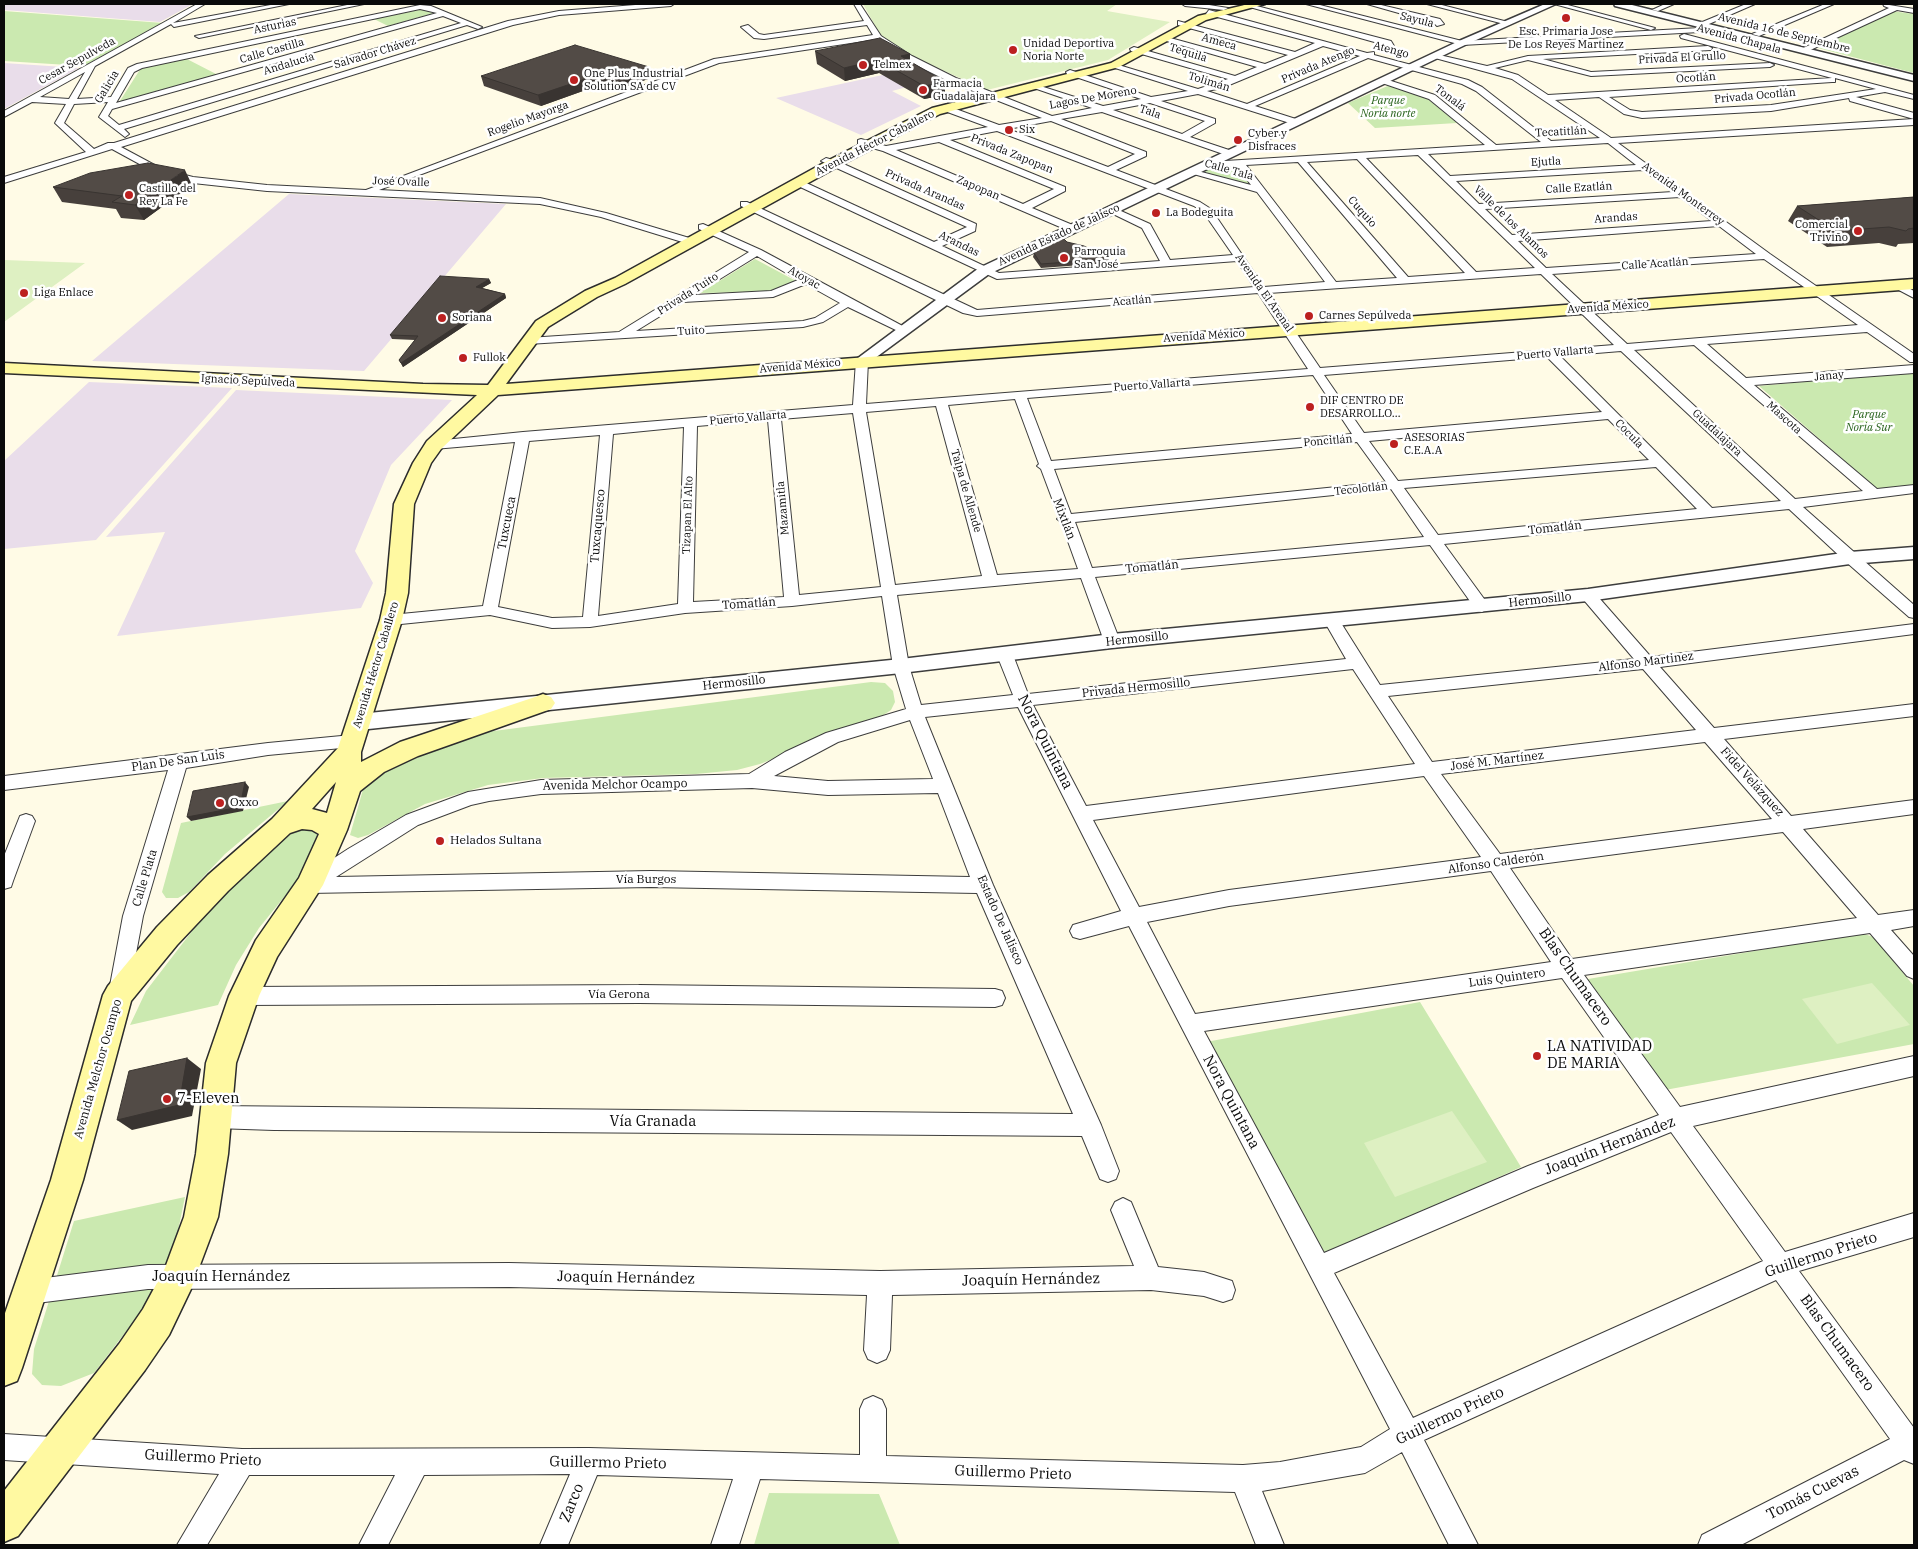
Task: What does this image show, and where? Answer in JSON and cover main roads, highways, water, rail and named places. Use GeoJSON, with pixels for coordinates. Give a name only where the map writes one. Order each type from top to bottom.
{"type":"FeatureCollection","features":[{"type":"Feature","properties":{"kind":"main road","name":"Avenida Héctor Caballero"},"geometry":{"type":"LineString","coordinates":[[350,747],[391,620],[397,593],[400,533],[404,504],[422,462],[434,444],[493,390],[542,324],[591,294],[748,206],[865,143],[937,109],[1072,74],[1115,65],[1185,24],[1234,8]]}},
{"type":"Feature","properties":{"kind":"main road","name":"Avenida Héctor Caballero"},"geometry":{"type":"LineString","coordinates":[[989,95],[1034,85],[1108,62],[1166,38],[1185,24]]}},
{"type":"Feature","properties":{"kind":"main road","name":"Avenida Héctor Caballero"},"geometry":{"type":"LineString","coordinates":[[748,206],[799,183],[830,162]]}},
{"type":"Feature","properties":{"kind":"main road","name":"Avenida México"},"geometry":{"type":"LineString","coordinates":[[493,390],[1289,329],[1907,285]]}},
{"type":"Feature","properties":{"kind":"main road","name":"Ignacio Sepúlveda"},"geometry":{"type":"LineString","coordinates":[[4,368],[440,390],[493,390]]}},
{"type":"Feature","properties":{"kind":"main road"},"geometry":{"type":"LineString","coordinates":[[440,390],[509,369]]}},
{"type":"Feature","properties":{"kind":"main road"},"geometry":{"type":"LineString","coordinates":[[349,786],[375,765],[409,748],[543,703]]}},
{"type":"Feature","properties":{"kind":"main road","name":"Avenida Melchor Ocampo"},"geometry":{"type":"LineString","coordinates":[[4,1522],[156,1322],[179,1277],[201,1217],[212,1154],[221,1063],[244,996],[266,949],[309,885],[334,830],[349,786],[350,747]]}},
{"type":"Feature","properties":{"kind":"main road","name":"Avenida Melchor Ocampo"},"geometry":{"type":"LineString","coordinates":[[4,1368],[67,1180],[118,995],[167,936],[218,883],[281,826],[350,747]]}},
{"type":"Feature","properties":{"kind":"main road"},"geometry":{"type":"LineString","coordinates":[[281,826],[302,819],[317,820],[334,830]]}},
{"type":"Feature","properties":{"kind":"place","name":"Esc. Primaria Jose De Los Reyes Martinez"},"geometry":{"type":"Point","coordinates":[1566,18]}},
{"type":"Feature","properties":{"kind":"place","name":"Unidad Deportiva Noria Norte"},"geometry":{"type":"Point","coordinates":[1013,50]}},
{"type":"Feature","properties":{"kind":"place","name":"Telmex"},"geometry":{"type":"Point","coordinates":[863,65]}},
{"type":"Feature","properties":{"kind":"place","name":"One Plus Industrial Solution SA de CV"},"geometry":{"type":"Point","coordinates":[574,80]}},
{"type":"Feature","properties":{"kind":"place","name":"Farmacia Guadalajara"},"geometry":{"type":"Point","coordinates":[923,90]}},
{"type":"Feature","properties":{"kind":"place","name":"Six"},"geometry":{"type":"Point","coordinates":[1009,130]}},
{"type":"Feature","properties":{"kind":"place","name":"Cyber y Disfraces"},"geometry":{"type":"Point","coordinates":[1238,140]}},
{"type":"Feature","properties":{"kind":"place","name":"Castillo del Rey La Fe"},"geometry":{"type":"Point","coordinates":[129,195]}},
{"type":"Feature","properties":{"kind":"place","name":"La Bodeguita"},"geometry":{"type":"Point","coordinates":[1156,213]}},
{"type":"Feature","properties":{"kind":"place","name":"Comercial Triviño"},"geometry":{"type":"Point","coordinates":[1858,231]}},
{"type":"Feature","properties":{"kind":"place","name":"Parroquia San José"},"geometry":{"type":"Point","coordinates":[1064,258]}},
{"type":"Feature","properties":{"kind":"place","name":"Liga Enlace"},"geometry":{"type":"Point","coordinates":[24,293]}},
{"type":"Feature","properties":{"kind":"place","name":"Carnes Sepúlveda"},"geometry":{"type":"Point","coordinates":[1309,316]}},
{"type":"Feature","properties":{"kind":"place","name":"Soriana"},"geometry":{"type":"Point","coordinates":[442,318]}},
{"type":"Feature","properties":{"kind":"place","name":"Fullok"},"geometry":{"type":"Point","coordinates":[463,358]}},
{"type":"Feature","properties":{"kind":"place","name":"DIF CENTRO DE DESARROLLO…"},"geometry":{"type":"Point","coordinates":[1310,407]}},
{"type":"Feature","properties":{"kind":"place","name":"ASESORIAS C.E.A.A"},"geometry":{"type":"Point","coordinates":[1394,444]}},
{"type":"Feature","properties":{"kind":"place","name":"Oxxo"},"geometry":{"type":"Point","coordinates":[220,803]}},
{"type":"Feature","properties":{"kind":"place","name":"Helados Sultana"},"geometry":{"type":"Point","coordinates":[440,841]}},
{"type":"Feature","properties":{"kind":"place","name":"LA NATIVIDAD DE MARIA"},"geometry":{"type":"Point","coordinates":[1537,1056]}},
{"type":"Feature","properties":{"kind":"place","name":"7-Eleven"},"geometry":{"type":"Point","coordinates":[167,1099]}},
{"type":"Feature","properties":{"kind":"park label","name":"Parque Noria norte"},"geometry":{"type":"Point","coordinates":[1388,107]}},
{"type":"Feature","properties":{"kind":"park label","name":"Parque Noria Sur"},"geometry":{"type":"Point","coordinates":[1869,421]}}]}
